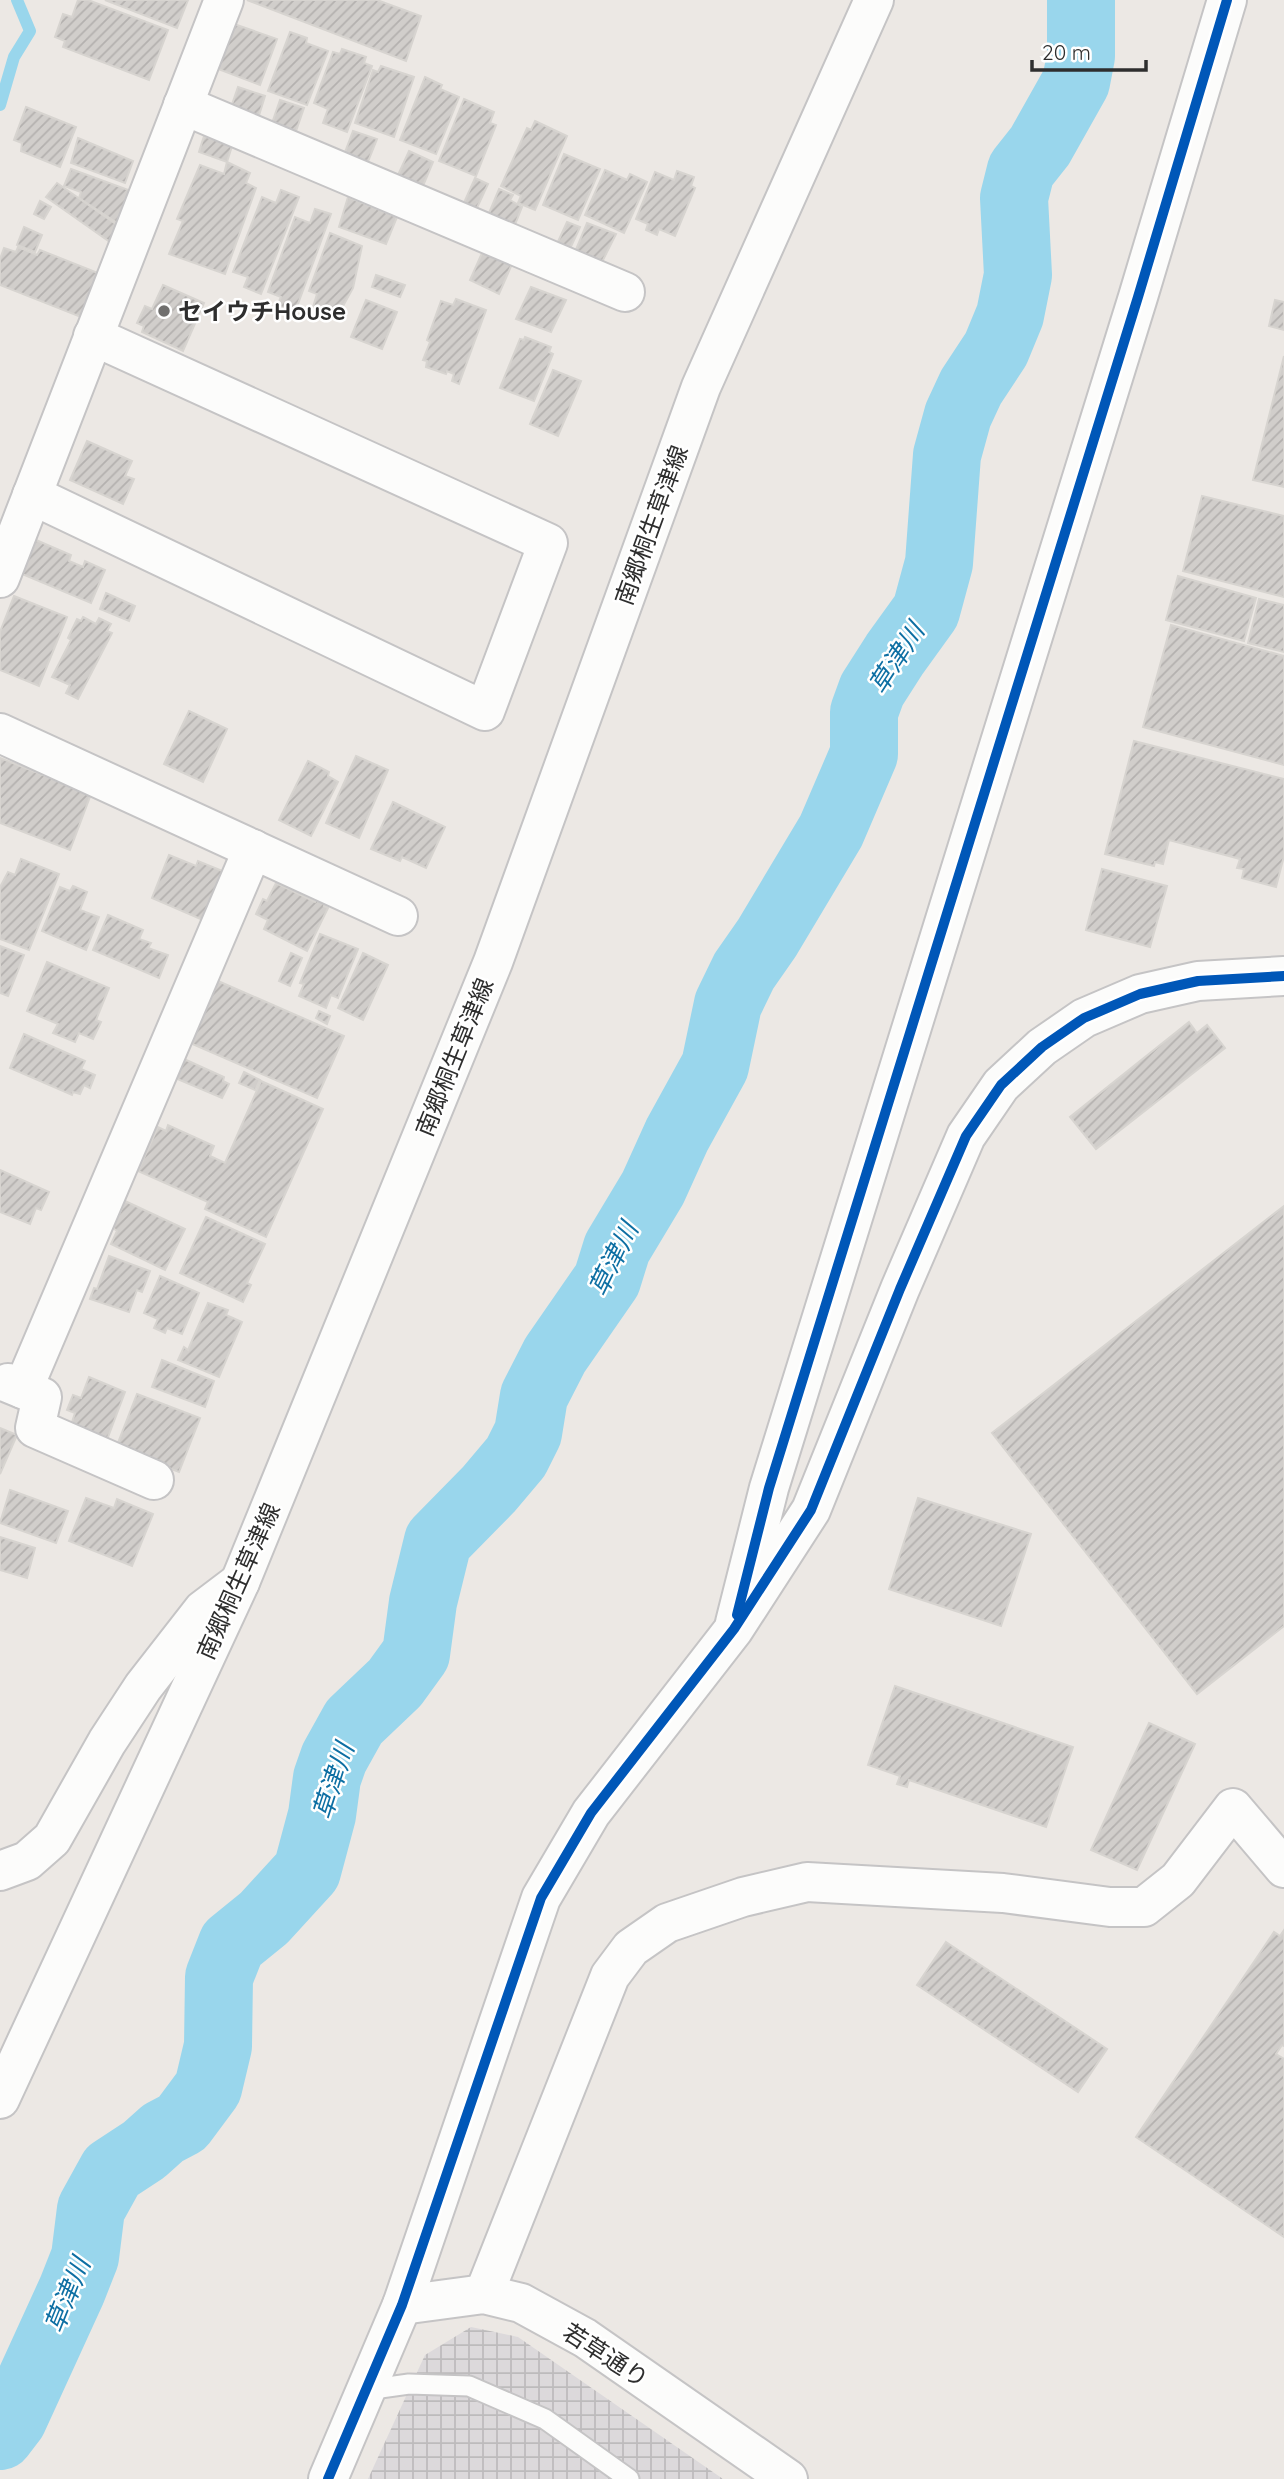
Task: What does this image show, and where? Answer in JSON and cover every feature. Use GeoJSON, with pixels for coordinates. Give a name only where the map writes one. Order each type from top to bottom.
{"type":"FeatureCollection","features":[{"type":"Feature","properties":{"kind":"street"},"geometry":{"type":"LineString","coordinates":[[0,578],[224,0]]}},
{"type":"Feature","properties":{"kind":"street","name":"南郷桐生草津線"},"geometry":{"type":"LineString","coordinates":[[0,2099],[240,1582],[492,962],[701,387],[874,0]]}},
{"type":"Feature","properties":{"kind":"street"},"geometry":{"type":"LineString","coordinates":[[734,1629],[773,1475],[1138,297],[1227,0]]}},
{"type":"Feature","properties":{"kind":"street"},"geometry":{"type":"LineString","coordinates":[[183,105],[625,292]]}},
{"type":"Feature","properties":{"kind":"street"},"geometry":{"type":"LineString","coordinates":[[32,495],[485,711],[548,543],[93,336]]}},
{"type":"Feature","properties":{"kind":"street"},"geometry":{"type":"LineString","coordinates":[[0,733],[398,916]]}},
{"type":"Feature","properties":{"kind":"street"},"geometry":{"type":"LineString","coordinates":[[154,1480],[35,1428],[42,1397],[12,1384],[253,849]]}},
{"type":"Feature","properties":{"kind":"street"},"geometry":{"type":"LineString","coordinates":[[328,2479],[402,2305],[541,1898],[591,1812],[734,1629],[811,1510],[900,1289],[966,1136],[1001,1085],[1042,1047],[1084,1018],[1140,994],[1198,981],[1284,976]]}},
{"type":"Feature","properties":{"kind":"street"},"geometry":{"type":"LineString","coordinates":[[0,1871],[27,1861],[52,1839],[142,1687],[203,1610],[240,1582]]}},
{"type":"Feature","properties":{"kind":"street"},"geometry":{"type":"LineString","coordinates":[[484,2294],[610,1976],[631,1948],[667,1923],[743,1898],[807,1882],[1003,1893],[1110,1907],[1144,1907],[1178,1880],[1233,1808],[1284,1868]]}},
{"type":"Feature","properties":{"kind":"street","name":"若草通り"},"geometry":{"type":"LineString","coordinates":[[402,2305],[484,2294],[521,2303],[585,2338],[788,2479]]}},
{"type":"Feature","properties":{"kind":"lane"},"geometry":{"type":"LineString","coordinates":[[366,2390],[409,2384],[468,2386],[545,2419],[605,2472],[629,2479]]}},
{"type":"Feature","properties":{"kind":"shaded area"},"geometry":{"type":"Polygon","coordinates":[[[471,2327],[518,2337],[723,2479],[368,2479],[425,2355],[471,2327]]]}},
{"type":"Feature","properties":{"kind":"building"},"geometry":{"type":"Polygon","coordinates":[[[78,0],[88,0],[168,30],[149,80],[63,47],[65,41],[55,37],[63,14],[72,17],[78,0]]]}},
{"type":"Feature","properties":{"kind":"building"},"geometry":{"type":"Polygon","coordinates":[[[105,0],[188,0],[177,28],[105,0]]]}},
{"type":"Feature","properties":{"kind":"building"},"geometry":{"type":"Polygon","coordinates":[[[247,0],[377,0],[421,16],[406,61],[247,0]]]}},
{"type":"Feature","properties":{"kind":"building"},"geometry":{"type":"Polygon","coordinates":[[[234,24],[277,39],[260,85],[218,69],[234,24]]]}},
{"type":"Feature","properties":{"kind":"building"},"geometry":{"type":"Polygon","coordinates":[[[290,32],[307,38],[306,43],[328,51],[307,105],[268,91],[290,32]]]}},
{"type":"Feature","properties":{"kind":"building"},"geometry":{"type":"Polygon","coordinates":[[[342,49],[366,57],[364,63],[372,66],[347,132],[323,123],[328,109],[314,103],[333,52],[340,54],[342,49]]]}},
{"type":"Feature","properties":{"kind":"building"},"geometry":{"type":"Polygon","coordinates":[[[381,66],[414,77],[394,137],[355,123],[373,70],[378,72],[381,66]]]}},
{"type":"Feature","properties":{"kind":"building"},"geometry":{"type":"Polygon","coordinates":[[[425,77],[442,85],[440,89],[459,97],[436,154],[400,140],[425,77]]]}},
{"type":"Feature","properties":{"kind":"building"},"geometry":{"type":"Polygon","coordinates":[[[238,87],[265,96],[257,122],[229,113],[238,87]]]}},
{"type":"Feature","properties":{"kind":"building"},"geometry":{"type":"Polygon","coordinates":[[[464,99],[494,112],[490,123],[496,125],[476,176],[439,161],[464,99]]]}},
{"type":"Feature","properties":{"kind":"building"},"geometry":{"type":"Polygon","coordinates":[[[280,100],[304,108],[295,134],[271,126],[280,100]]]}},
{"type":"Feature","properties":{"kind":"building"},"geometry":{"type":"Polygon","coordinates":[[[26,107],[76,127],[60,167],[21,151],[22,143],[14,140],[26,107]]]}},
{"type":"Feature","properties":{"kind":"building"},"geometry":{"type":"Polygon","coordinates":[[[535,121],[567,136],[535,210],[518,203],[521,196],[501,186],[527,128],[531,130],[535,121]]]}},
{"type":"Feature","properties":{"kind":"building"},"geometry":{"type":"Polygon","coordinates":[[[353,131],[377,139],[367,164],[344,155],[353,131]]]}},
{"type":"Feature","properties":{"kind":"building"},"geometry":{"type":"Polygon","coordinates":[[[204,136],[232,146],[227,162],[199,152],[204,136]]]}},
{"type":"Feature","properties":{"kind":"building"},"geometry":{"type":"Polygon","coordinates":[[[78,138],[133,161],[125,183],[71,163],[78,138]]]}},
{"type":"Feature","properties":{"kind":"building"},"geometry":{"type":"Polygon","coordinates":[[[409,151],[433,162],[423,186],[398,175],[409,151]]]}},
{"type":"Feature","properties":{"kind":"building"},"geometry":{"type":"Polygon","coordinates":[[[564,154],[600,169],[578,220],[543,205],[564,154]]]}},
{"type":"Feature","properties":{"kind":"building"},"geometry":{"type":"Polygon","coordinates":[[[227,162],[250,173],[246,183],[256,188],[225,274],[169,254],[183,221],[177,219],[200,165],[224,174],[227,162]]]}},
{"type":"Feature","properties":{"kind":"building"},"geometry":{"type":"Polygon","coordinates":[[[71,169],[134,192],[122,226],[79,198],[81,192],[64,186],[71,169]]]}},
{"type":"Feature","properties":{"kind":"building"},"geometry":{"type":"Polygon","coordinates":[[[605,170],[627,180],[630,174],[647,182],[624,233],[585,215],[605,170]]]}},
{"type":"Feature","properties":{"kind":"building"},"geometry":{"type":"Polygon","coordinates":[[[677,171],[694,177],[691,186],[695,188],[675,236],[659,229],[657,235],[646,230],[648,224],[636,219],[655,172],[674,180],[677,171]]]}},
{"type":"Feature","properties":{"kind":"building"},"geometry":{"type":"Polygon","coordinates":[[[475,178],[488,184],[476,210],[463,205],[475,178]]]}},
{"type":"Feature","properties":{"kind":"building"},"geometry":{"type":"Polygon","coordinates":[[[57,183],[120,227],[110,242],[46,197],[57,183]]]}},
{"type":"Feature","properties":{"kind":"building"},"geometry":{"type":"Polygon","coordinates":[[[499,189],[513,195],[510,200],[522,207],[514,227],[487,218],[499,189]]]}},
{"type":"Feature","properties":{"kind":"building"},"geometry":{"type":"Polygon","coordinates":[[[281,190],[299,197],[261,294],[244,287],[248,277],[233,272],[262,197],[276,203],[281,190]]]}},
{"type":"Feature","properties":{"kind":"building"},"geometry":{"type":"Polygon","coordinates":[[[348,197],[397,217],[386,244],[339,227],[348,197]]]}},
{"type":"Feature","properties":{"kind":"building"},"geometry":{"type":"Polygon","coordinates":[[[40,201],[51,207],[44,219],[34,214],[40,201]]]}},
{"type":"Feature","properties":{"kind":"building"},"geometry":{"type":"Polygon","coordinates":[[[315,209],[331,214],[295,312],[277,306],[281,297],[268,292],[295,217],[310,223],[315,209]]]}},
{"type":"Feature","properties":{"kind":"building"},"geometry":{"type":"Polygon","coordinates":[[[567,222],[580,227],[569,251],[556,246],[567,222]]]}},
{"type":"Feature","properties":{"kind":"building"},"geometry":{"type":"Polygon","coordinates":[[[587,223],[616,234],[601,264],[575,252],[587,223]]]}},
{"type":"Feature","properties":{"kind":"building"},"geometry":{"type":"Polygon","coordinates":[[[24,227],[42,235],[35,252],[17,245],[24,227]]]}},
{"type":"Feature","properties":{"kind":"building"},"geometry":{"type":"Polygon","coordinates":[[[330,233],[362,246],[353,288],[337,317],[313,307],[317,294],[309,291],[330,233]]]}},
{"type":"Feature","properties":{"kind":"building"},"geometry":{"type":"Polygon","coordinates":[[[18,247],[37,255],[40,250],[103,275],[86,319],[0,285],[0,259],[4,248],[16,252],[18,247]]]}},
{"type":"Feature","properties":{"kind":"building"},"geometry":{"type":"Polygon","coordinates":[[[482,253],[512,264],[499,294],[470,280],[482,253]]]}},
{"type":"Feature","properties":{"kind":"building"},"geometry":{"type":"Polygon","coordinates":[[[376,275],[405,285],[400,297],[372,287],[376,275]]]}},
{"type":"Feature","properties":{"kind":"building"},"geometry":{"type":"Polygon","coordinates":[[[163,285],[204,303],[183,351],[142,332],[144,326],[137,323],[145,306],[152,309],[163,285]]]}},
{"type":"Feature","properties":{"kind":"building"},"geometry":{"type":"Polygon","coordinates":[[[531,287],[566,300],[551,332],[516,319],[531,287]]]}},
{"type":"Feature","properties":{"kind":"building"},"geometry":{"type":"Polygon","coordinates":[[[456,299],[486,310],[459,384],[452,381],[454,374],[426,367],[427,361],[423,360],[441,301],[453,305],[456,299]]]}},
{"type":"Feature","properties":{"kind":"building"},"geometry":{"type":"Polygon","coordinates":[[[366,300],[397,312],[382,349],[351,337],[366,300]]]}},
{"type":"Feature","properties":{"kind":"building"},"geometry":{"type":"Polygon","coordinates":[[[1275,300],[1284,302],[1284,330],[1269,326],[1275,300]]]}},
{"type":"Feature","properties":{"kind":"building"},"geometry":{"type":"Polygon","coordinates":[[[525,337],[551,347],[549,352],[553,354],[534,401],[500,388],[520,339],[524,340],[525,337]]]}},
{"type":"Feature","properties":{"kind":"building"},"geometry":{"type":"Polygon","coordinates":[[[1284,356],[1284,487],[1253,480],[1284,356]]]}},
{"type":"Feature","properties":{"kind":"building"},"geometry":{"type":"Polygon","coordinates":[[[553,370],[581,381],[558,436],[530,424],[553,370]]]}},
{"type":"Feature","properties":{"kind":"building"},"geometry":{"type":"Polygon","coordinates":[[[87,441],[132,461],[125,476],[134,479],[123,504],[70,480],[87,441]]]}},
{"type":"Feature","properties":{"kind":"building"},"geometry":{"type":"Polygon","coordinates":[[[1202,496],[1284,516],[1284,597],[1183,571],[1202,496]]]}},
{"type":"Feature","properties":{"kind":"building"},"geometry":{"type":"Polygon","coordinates":[[[36,540],[71,555],[69,561],[83,567],[85,561],[105,570],[91,603],[22,574],[36,540]]]}},
{"type":"Feature","properties":{"kind":"building"},"geometry":{"type":"Polygon","coordinates":[[[1178,576],[1256,598],[1244,641],[1166,620],[1178,576]]]}},
{"type":"Feature","properties":{"kind":"building"},"geometry":{"type":"Polygon","coordinates":[[[106,593],[135,606],[129,621],[100,609],[106,593]]]}},
{"type":"Feature","properties":{"kind":"building"},"geometry":{"type":"Polygon","coordinates":[[[14,596],[67,617],[39,686],[0,670],[0,632],[14,596]]]}},
{"type":"Feature","properties":{"kind":"building"},"geometry":{"type":"Polygon","coordinates":[[[1259,599],[1284,605],[1284,652],[1248,643],[1259,599]]]}},
{"type":"Feature","properties":{"kind":"building"},"geometry":{"type":"Polygon","coordinates":[[[83,617],[96,624],[99,618],[111,624],[107,631],[112,633],[78,699],[66,693],[70,685],[52,677],[71,640],[68,638],[77,619],[81,621],[83,617]]]}},
{"type":"Feature","properties":{"kind":"building"},"geometry":{"type":"Polygon","coordinates":[[[1171,625],[1284,656],[1284,765],[1143,727],[1171,625]]]}},
{"type":"Feature","properties":{"kind":"building"},"geometry":{"type":"Polygon","coordinates":[[[189,711],[227,729],[203,782],[164,764],[189,711]]]}},
{"type":"Feature","properties":{"kind":"building"},"geometry":{"type":"Polygon","coordinates":[[[1134,741],[1284,779],[1284,856],[1276,887],[1242,878],[1244,869],[1237,868],[1240,859],[1169,840],[1163,864],[1155,862],[1154,866],[1105,854],[1134,741]]]}},
{"type":"Feature","properties":{"kind":"building"},"geometry":{"type":"Polygon","coordinates":[[[356,756],[388,770],[359,838],[326,823],[356,756]]]}},
{"type":"Feature","properties":{"kind":"building"},"geometry":{"type":"Polygon","coordinates":[[[0,758],[91,794],[70,850],[0,823],[0,758]]]}},
{"type":"Feature","properties":{"kind":"building"},"geometry":{"type":"Polygon","coordinates":[[[308,761],[329,772],[328,776],[338,782],[311,836],[279,820],[308,761]]]}},
{"type":"Feature","properties":{"kind":"building"},"geometry":{"type":"Polygon","coordinates":[[[393,802],[445,827],[426,868],[402,857],[400,861],[371,849],[393,802]]]}},
{"type":"Feature","properties":{"kind":"building"},"geometry":{"type":"Polygon","coordinates":[[[169,855],[196,866],[198,861],[225,872],[205,921],[152,898],[169,855]]]}},
{"type":"Feature","properties":{"kind":"building"},"geometry":{"type":"Polygon","coordinates":[[[21,859],[59,874],[29,950],[0,939],[0,887],[8,872],[15,875],[21,859]]]}},
{"type":"Feature","properties":{"kind":"building"},"geometry":{"type":"Polygon","coordinates":[[[1102,869],[1167,886],[1150,947],[1086,930],[1102,869]]]}},
{"type":"Feature","properties":{"kind":"building"},"geometry":{"type":"Polygon","coordinates":[[[276,883],[315,902],[319,895],[327,900],[324,906],[328,908],[307,951],[264,929],[268,920],[256,914],[263,899],[267,901],[276,883]]]}},
{"type":"Feature","properties":{"kind":"building"},"geometry":{"type":"Polygon","coordinates":[[[73,886],[87,892],[80,910],[99,917],[86,950],[42,931],[60,887],[70,891],[73,886]]]}},
{"type":"Feature","properties":{"kind":"building"},"geometry":{"type":"Polygon","coordinates":[[[108,915],[143,930],[139,939],[151,943],[148,948],[168,955],[159,978],[93,950],[108,915]]]}},
{"type":"Feature","properties":{"kind":"building"},"geometry":{"type":"Polygon","coordinates":[[[320,934],[358,949],[338,998],[331,995],[326,1008],[299,996],[304,984],[300,983],[320,934]]]}},
{"type":"Feature","properties":{"kind":"building"},"geometry":{"type":"Polygon","coordinates":[[[0,946],[24,955],[8,996],[0,993],[0,946]]]}},
{"type":"Feature","properties":{"kind":"building"},"geometry":{"type":"Polygon","coordinates":[[[291,953],[302,958],[290,986],[279,981],[291,953]]]}},
{"type":"Feature","properties":{"kind":"building"},"geometry":{"type":"Polygon","coordinates":[[[363,953],[388,965],[363,1020],[338,1008],[363,953]]]}},
{"type":"Feature","properties":{"kind":"building"},"geometry":{"type":"Polygon","coordinates":[[[47,962],[109,988],[96,1020],[101,1022],[93,1039],[79,1033],[75,1042],[53,1033],[58,1024],[27,1011],[47,962]]]}},
{"type":"Feature","properties":{"kind":"building"},"geometry":{"type":"Polygon","coordinates":[[[218,981],[344,1036],[317,1098],[190,1043],[218,981]]]}},
{"type":"Feature","properties":{"kind":"building"},"geometry":{"type":"Polygon","coordinates":[[[319,1011],[330,1016],[327,1024],[316,1018],[319,1011]]]}},
{"type":"Feature","properties":{"kind":"building"},"geometry":{"type":"Polygon","coordinates":[[[1189,1022],[1197,1033],[1207,1025],[1225,1048],[1096,1149],[1070,1117],[1189,1022]]]}},
{"type":"Feature","properties":{"kind":"building"},"geometry":{"type":"Polygon","coordinates":[[[24,1034],[85,1061],[81,1069],[95,1075],[90,1088],[84,1085],[80,1094],[73,1092],[72,1095],[10,1068],[24,1034]]]}},
{"type":"Feature","properties":{"kind":"building"},"geometry":{"type":"Polygon","coordinates":[[[184,1059],[224,1077],[223,1081],[229,1084],[222,1098],[175,1078],[184,1059]]]}},
{"type":"Feature","properties":{"kind":"building"},"geometry":{"type":"Polygon","coordinates":[[[244,1072],[260,1080],[255,1090],[239,1083],[244,1072]]]}},
{"type":"Feature","properties":{"kind":"building"},"geometry":{"type":"Polygon","coordinates":[[[261,1081],[323,1109],[266,1237],[205,1209],[208,1202],[138,1171],[158,1127],[166,1131],[168,1125],[214,1146],[210,1156],[225,1163],[261,1081]]]}},
{"type":"Feature","properties":{"kind":"building"},"geometry":{"type":"Polygon","coordinates":[[[0,1170],[49,1192],[41,1210],[36,1208],[30,1224],[0,1212],[0,1170]]]}},
{"type":"Feature","properties":{"kind":"building"},"geometry":{"type":"Polygon","coordinates":[[[125,1201],[185,1229],[165,1270],[111,1244],[117,1231],[113,1228],[125,1201]]]}},
{"type":"Feature","properties":{"kind":"building"},"geometry":{"type":"Polygon","coordinates":[[[1284,1206],[1284,1626],[1197,1694],[992,1433],[1284,1206]]]}},
{"type":"Feature","properties":{"kind":"building"},"geometry":{"type":"Polygon","coordinates":[[[206,1217],[265,1244],[247,1283],[251,1285],[243,1302],[180,1273],[206,1217]]]}},
{"type":"Feature","properties":{"kind":"building"},"geometry":{"type":"Polygon","coordinates":[[[109,1256],[150,1271],[142,1292],[137,1290],[129,1312],[90,1299],[94,1288],[97,1289],[109,1256]]]}},
{"type":"Feature","properties":{"kind":"building"},"geometry":{"type":"Polygon","coordinates":[[[160,1276],[199,1293],[182,1334],[167,1328],[165,1333],[154,1328],[158,1319],[144,1313],[160,1276]]]}},
{"type":"Feature","properties":{"kind":"building"},"geometry":{"type":"Polygon","coordinates":[[[208,1303],[228,1310],[226,1315],[242,1322],[219,1377],[178,1360],[184,1347],[188,1350],[208,1303]]]}},
{"type":"Feature","properties":{"kind":"building"},"geometry":{"type":"Polygon","coordinates":[[[162,1360],[214,1381],[205,1407],[152,1387],[162,1360]]]}},
{"type":"Feature","properties":{"kind":"building"},"geometry":{"type":"Polygon","coordinates":[[[89,1377],[125,1392],[105,1445],[69,1431],[75,1413],[67,1410],[73,1395],[81,1398],[89,1377]]]}},
{"type":"Feature","properties":{"kind":"building"},"geometry":{"type":"Polygon","coordinates":[[[137,1394],[200,1418],[179,1472],[116,1448],[137,1394]]]}},
{"type":"Feature","properties":{"kind":"building"},"geometry":{"type":"Polygon","coordinates":[[[0,1428],[17,1435],[0,1474],[0,1428]]]}},
{"type":"Feature","properties":{"kind":"building"},"geometry":{"type":"Polygon","coordinates":[[[10,1490],[68,1511],[56,1543],[0,1523],[10,1490]]]}},
{"type":"Feature","properties":{"kind":"building"},"geometry":{"type":"Polygon","coordinates":[[[86,1498],[114,1508],[117,1499],[153,1514],[132,1566],[69,1541],[86,1498]]]}},
{"type":"Feature","properties":{"kind":"building"},"geometry":{"type":"Polygon","coordinates":[[[918,1498],[1031,1534],[1001,1626],[889,1589],[918,1498]]]}},
{"type":"Feature","properties":{"kind":"building"},"geometry":{"type":"Polygon","coordinates":[[[0,1537],[35,1548],[27,1578],[0,1570],[0,1537]]]}},
{"type":"Feature","properties":{"kind":"building"},"geometry":{"type":"Polygon","coordinates":[[[895,1686],[1073,1747],[1046,1827],[909,1780],[907,1787],[897,1784],[900,1776],[868,1765],[895,1686]]]}},
{"type":"Feature","properties":{"kind":"building"},"geometry":{"type":"Polygon","coordinates":[[[1149,1723],[1195,1744],[1137,1870],[1091,1850],[1149,1723]]]}},
{"type":"Feature","properties":{"kind":"building"},"geometry":{"type":"Polygon","coordinates":[[[1284,1930],[1284,2046],[1282,2045],[1276,2054],[1284,2059],[1284,2237],[1136,2137],[1274,1932],[1280,1936],[1284,1930]]]}},
{"type":"Feature","properties":{"kind":"building"},"geometry":{"type":"Polygon","coordinates":[[[946,1942],[1107,2049],[1078,2092],[917,1985],[946,1942]]]}},
{"type":"Feature","properties":{"kind":"waterway"},"geometry":{"type":"LineString","coordinates":[[0,105],[14,57],[30,31],[17,0]]}},
{"type":"Feature","properties":{"kind":"waterway","name":"草津川"},"geometry":{"type":"LineString","coordinates":[[0,2436],[13,2419],[72,2290],[85,2257],[91,2209],[112,2171],[144,2150],[163,2133],[182,2123],[208,2088],[218,2046],[219,1977],[232,1944],[264,1918],[307,1871],[322,1815],[327,1778],[334,1758],[354,1722],[395,1683],[416,1654],[423,1602],[438,1541],[516,1457],[528,1433],[534,1396],[555,1355],[607,1280],[617,1248],[653,1188],[677,1135],[715,1066],[728,1004],[744,971],[767,938],[831,831],[864,754],[864,712],[872,690],[926,611],[939,563],[947,455],[958,415],[971,387],[996,349],[1010,315],[1018,275],[1014,198],[1021,170],[1040,146],[1076,82],[1081,56],[1081,0]]}},
{"type":"Feature","properties":{"kind":"cycle path"},"geometry":{"type":"LineString","coordinates":[[737,1615],[769,1488],[1138,297],[1227,0]]}},
{"type":"Feature","properties":{"kind":"cycle path"},"geometry":{"type":"LineString","coordinates":[[328,2479],[402,2305],[541,1898],[591,1813],[734,1629],[811,1510],[900,1289],[966,1136],[1001,1085],[1042,1047],[1084,1018],[1140,994],[1198,981],[1284,976]]}},
{"type":"Feature","properties":{"kind":"place","name":"セイウチHouse"},"geometry":{"type":"Point","coordinates":[164,311]}}]}
